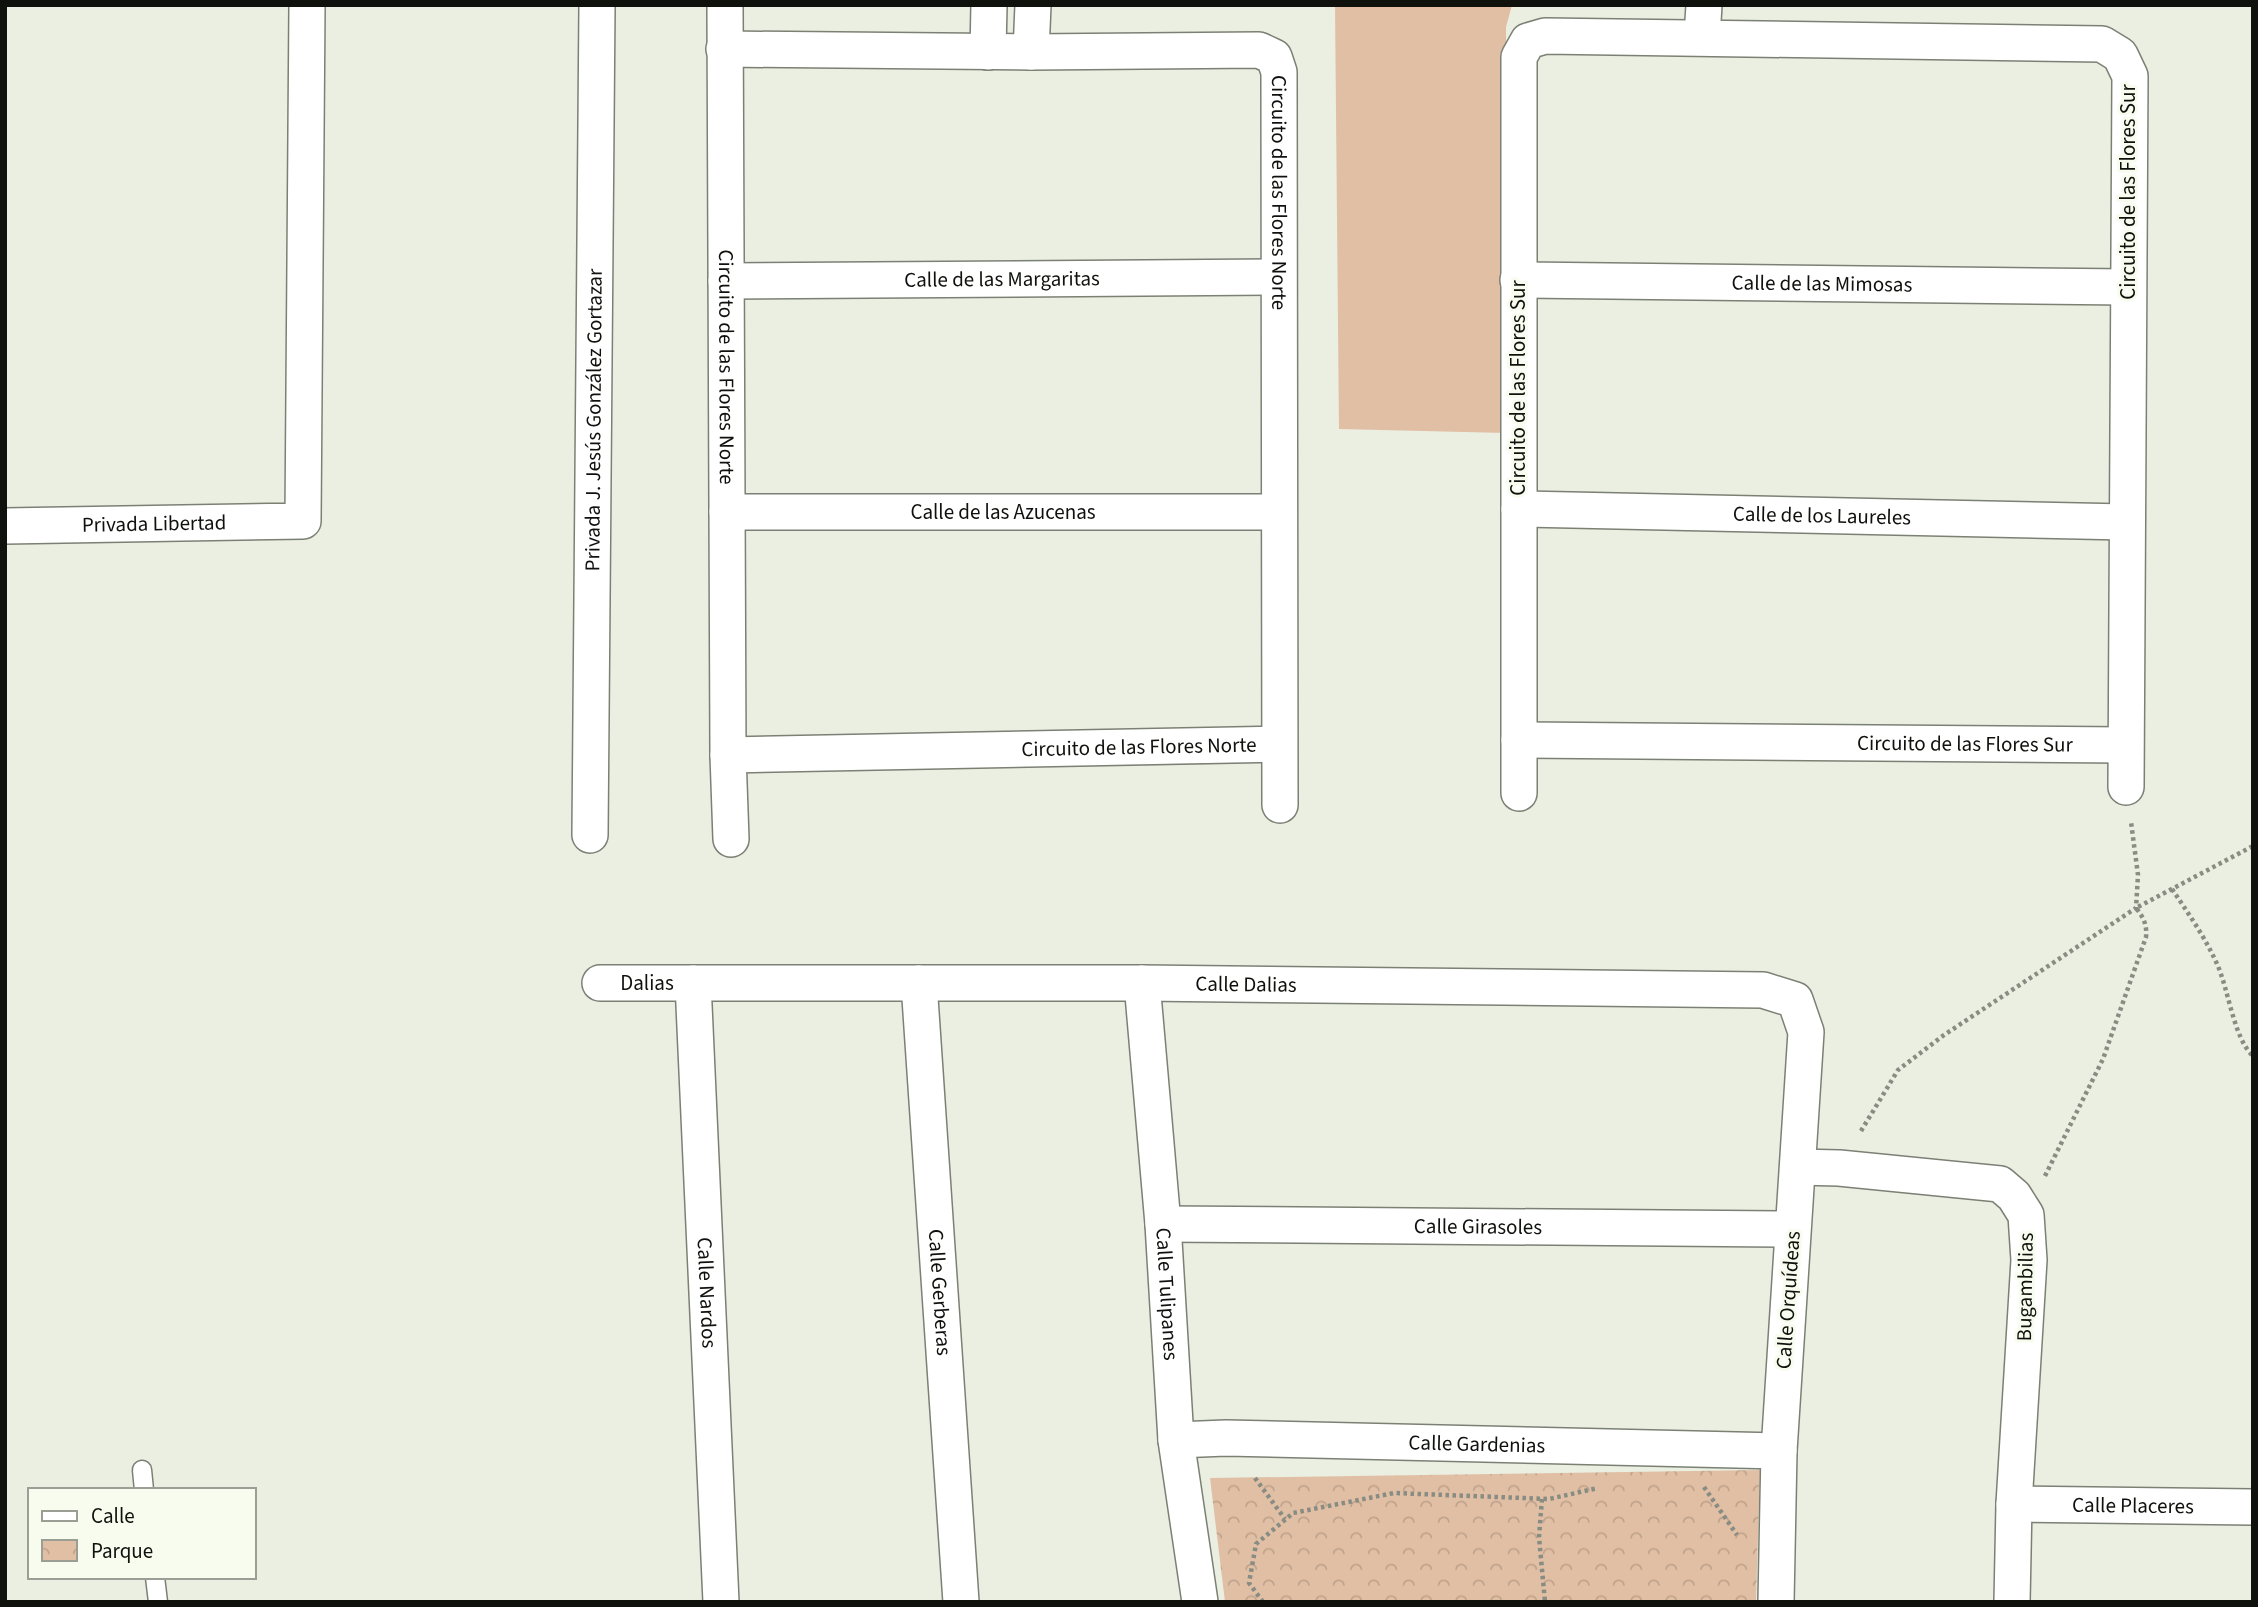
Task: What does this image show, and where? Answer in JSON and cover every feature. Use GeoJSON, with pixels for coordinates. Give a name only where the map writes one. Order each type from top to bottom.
{"type":"FeatureCollection","features":[{"type":"Feature","properties":{"kind":"street","name":"Privada Libertad"},"geometry":{"type":"LineString","coordinates":[[5,526],[303,521],[307,5]]}},
{"type":"Feature","properties":{"kind":"street","name":"Privada J. Jesús González Gortazar"},"geometry":{"type":"LineString","coordinates":[[590,835],[597,5]]}},
{"type":"Feature","properties":{"kind":"street","name":"Circuito de las Flores Norte"},"geometry":{"type":"LineString","coordinates":[[724,50],[1259,50],[1274,57],[1279,72],[1279,744],[728,755],[724,50],[725,5]]}},
{"type":"Feature","properties":{"kind":"street"},"geometry":{"type":"LineString","coordinates":[[988,52],[989,5]]}},
{"type":"Feature","properties":{"kind":"street"},"geometry":{"type":"LineString","coordinates":[[1031,52],[1033,5]]}},
{"type":"Feature","properties":{"kind":"street","name":"Circuito de las Flores Sur"},"geometry":{"type":"LineString","coordinates":[[1655,21],[1703,21],[2102,44],[2120,55],[2130,76],[2125,745],[1519,740],[1519,57],[1528,41],[1545,36],[1655,21]]}},
{"type":"Feature","properties":{"kind":"street","name":"Calle de las Margaritas"},"geometry":{"type":"LineString","coordinates":[[726,281],[1278,277]]}},
{"type":"Feature","properties":{"kind":"street","name":"Calle de las Mimosas"},"geometry":{"type":"LineString","coordinates":[[1518,280],[2128,287]]}},
{"type":"Feature","properties":{"kind":"street","name":"Calle de los Laureles"},"geometry":{"type":"LineString","coordinates":[[1518,509],[2126,522]]}},
{"type":"Feature","properties":{"kind":"street","name":"Calle de las Azucenas"},"geometry":{"type":"LineString","coordinates":[[727,512],[1279,512]]}},
{"type":"Feature","properties":{"kind":"street"},"geometry":{"type":"LineString","coordinates":[[1519,740],[1519,793]]}},
{"type":"Feature","properties":{"kind":"street"},"geometry":{"type":"LineString","coordinates":[[1279,744],[1280,806]]}},
{"type":"Feature","properties":{"kind":"street"},"geometry":{"type":"LineString","coordinates":[[2125,745],[2126,787]]}},
{"type":"Feature","properties":{"kind":"street"},"geometry":{"type":"LineString","coordinates":[[728,755],[732,839]]}},
{"type":"Feature","properties":{"kind":"street","name":"Dalias"},"geometry":{"type":"LineString","coordinates":[[600,983],[693,983]]}},
{"type":"Feature","properties":{"kind":"street","name":"Calle Dalias"},"geometry":{"type":"LineString","coordinates":[[693,983],[1142,983],[1763,990],[1795,1000]]}},
{"type":"Feature","properties":{"kind":"street","name":"Calle Nardos"},"geometry":{"type":"LineString","coordinates":[[693,983],[720,1602]]}},
{"type":"Feature","properties":{"kind":"street","name":"Calle Gerberas"},"geometry":{"type":"LineString","coordinates":[[919,983],[961,1602]]}},
{"type":"Feature","properties":{"kind":"street","name":"Calle Tulipanes"},"geometry":{"type":"LineString","coordinates":[[1142,983],[1163,1224],[1176,1440],[1200,1602]]}},
{"type":"Feature","properties":{"kind":"street","name":"Calle Orquídeas"},"geometry":{"type":"LineString","coordinates":[[1776,1602],[1779,1451],[1806,1032],[1795,1000]]}},
{"type":"Feature","properties":{"kind":"street","name":"Bugambilias"},"geometry":{"type":"LineString","coordinates":[[1798,1167],[1839,1168],[2000,1184],[2014,1196],[2026,1215],[2029,1260],[2014,1504],[2012,1602]]}},
{"type":"Feature","properties":{"kind":"street","name":"Calle Girasoles"},"geometry":{"type":"LineString","coordinates":[[1163,1224],[1792,1229]]}},
{"type":"Feature","properties":{"kind":"street","name":"Calle Gardenias"},"geometry":{"type":"LineString","coordinates":[[1176,1440],[1226,1438],[1779,1451]]}},
{"type":"Feature","properties":{"kind":"street","name":"Calle Placeres"},"geometry":{"type":"LineString","coordinates":[[2014,1504],[2253,1507]]}},
{"type":"Feature","properties":{"kind":"lane"},"geometry":{"type":"LineString","coordinates":[[142,1471],[144,1488]]}},
{"type":"Feature","properties":{"kind":"lane"},"geometry":{"type":"LineString","coordinates":[[155,1579],[158,1602]]}},
{"type":"Feature","properties":{"kind":"path"},"geometry":{"type":"LineString","coordinates":[[2026,1215],[2103,1059],[2146,937],[2144,918],[2137,908],[2138,875],[2126,787]]}},
{"type":"Feature","properties":{"kind":"path"},"geometry":{"type":"LineString","coordinates":[[1839,1168],[1898,1070],[1944,1035],[2137,908],[2253,846]]}},
{"type":"Feature","properties":{"kind":"path"},"geometry":{"type":"LineString","coordinates":[[2172,889],[2204,937],[2219,967],[2240,1035],[2253,1056]]}},
{"type":"Feature","properties":{"kind":"path"},"geometry":{"type":"LineString","coordinates":[[1700,1481],[1743,1543]]}},
{"type":"Feature","properties":{"kind":"path"},"geometry":{"type":"LineString","coordinates":[[1263,1602],[1249,1583],[1256,1544],[1293,1513],[1394,1493],[1542,1499],[1608,1485]]}},
{"type":"Feature","properties":{"kind":"path"},"geometry":{"type":"LineString","coordinates":[[1542,1499],[1539,1537],[1545,1602]]}},
{"type":"Feature","properties":{"kind":"green space"},"geometry":{"type":"Polygon","coordinates":[[[1335,5],[1512,5],[1506,27],[1506,433],[1339,429],[1335,5]]]}},
{"type":"Feature","properties":{"kind":"green space"},"geometry":{"type":"Polygon","coordinates":[[[1760,1470],[1756,1602],[1225,1602],[1210,1478],[1760,1470]]]}}]}
